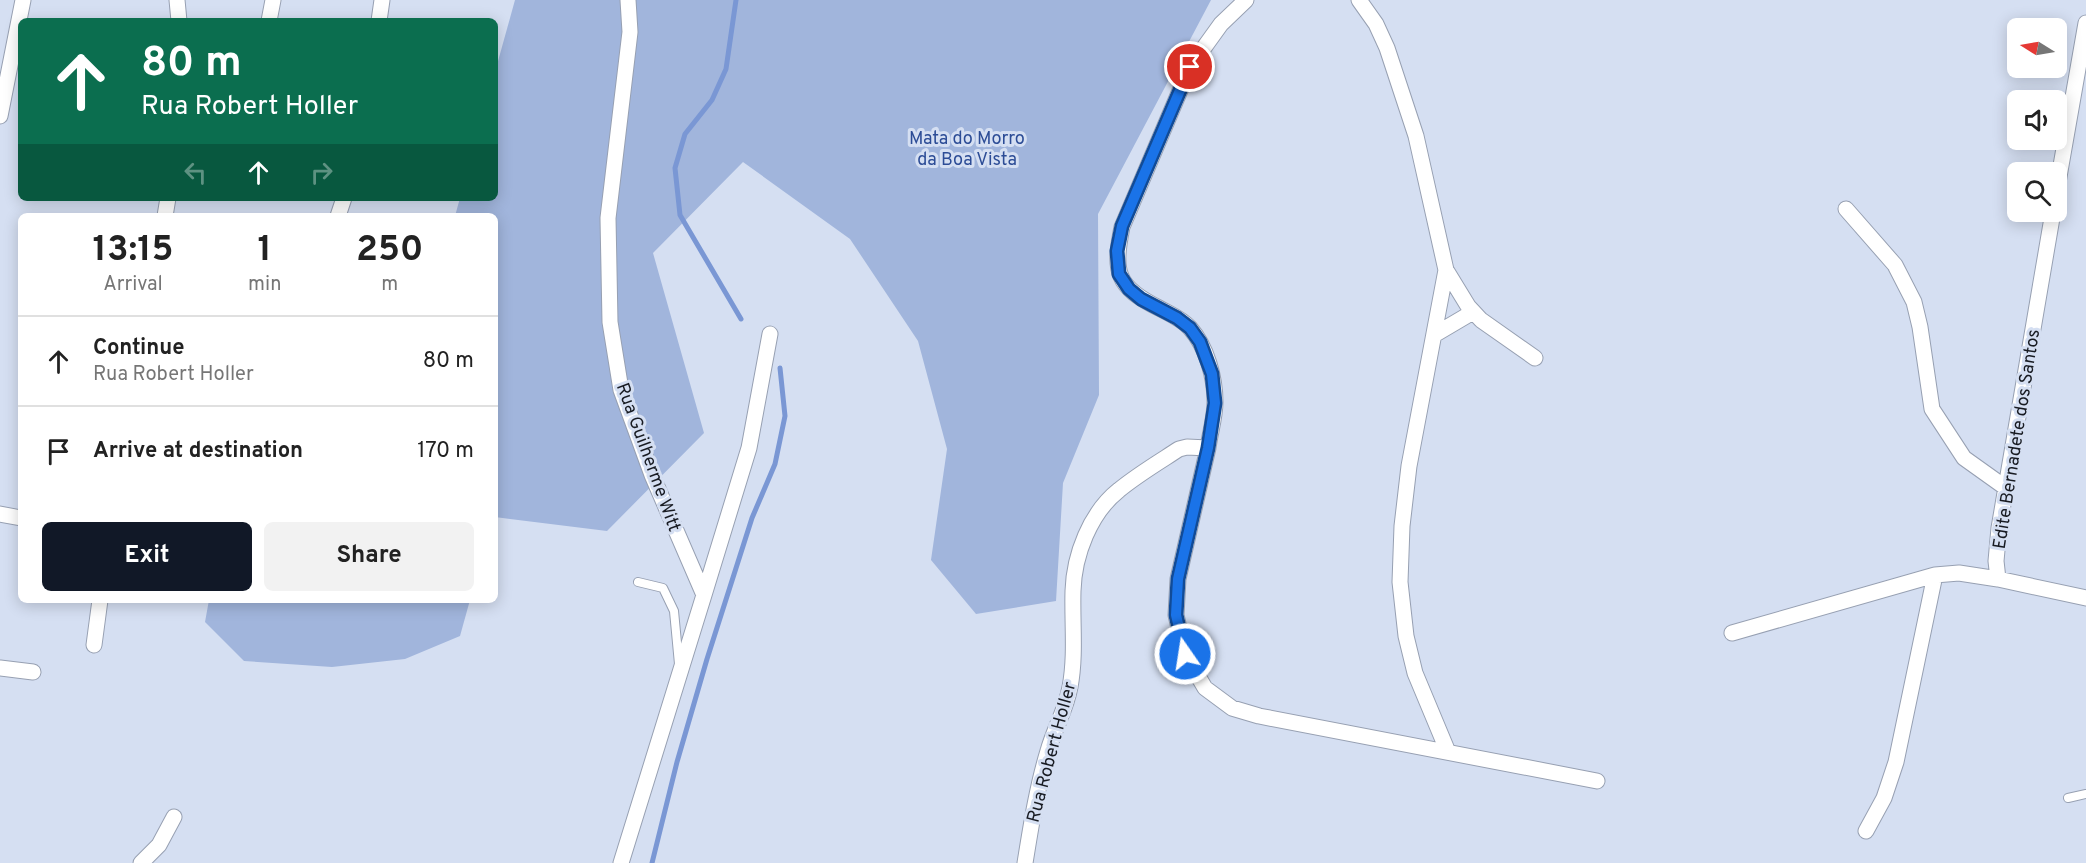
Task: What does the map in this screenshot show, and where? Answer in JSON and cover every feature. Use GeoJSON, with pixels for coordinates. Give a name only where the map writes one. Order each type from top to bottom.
{"type":"FeatureCollection","features":[{"type":"Feature","properties":{"kind":"street"},"geometry":{"type":"LineString","coordinates":[[19,18],[23,0]]}},
{"type":"Feature","properties":{"kind":"street"},"geometry":{"type":"LineString","coordinates":[[177,0],[179,18]]}},
{"type":"Feature","properties":{"kind":"street"},"geometry":{"type":"LineString","coordinates":[[270,18],[273,0]]}},
{"type":"Feature","properties":{"kind":"street"},"geometry":{"type":"LineString","coordinates":[[379,18],[382,0]]}},
{"type":"Feature","properties":{"kind":"street","name":"Rua Guilherme Witt"},"geometry":{"type":"LineString","coordinates":[[628,0],[630,32],[608,218],[610,322],[621,390],[652,475],[704,595]]}},
{"type":"Feature","properties":{"kind":"street"},"geometry":{"type":"LineString","coordinates":[[1246,0],[1221,24],[1190,67],[1122,226],[1117,251],[1119,274],[1129,289],[1141,299],[1177,318],[1190,328],[1200,342],[1212,374],[1215,403],[1208,448],[1178,579],[1176,615],[1185,654],[1205,688],[1232,708],[1259,716],[1597,781]]}},
{"type":"Feature","properties":{"kind":"street"},"geometry":{"type":"LineString","coordinates":[[1359,0],[1376,24],[1387,48],[1416,136],[1446,270],[1473,312],[1481,320],[1535,358]]}},
{"type":"Feature","properties":{"kind":"street"},"geometry":{"type":"LineString","coordinates":[[2062,162],[2086,23]]}},
{"type":"Feature","properties":{"kind":"street"},"geometry":{"type":"LineString","coordinates":[[0,116],[18,25]]}},
{"type":"Feature","properties":{"kind":"street"},"geometry":{"type":"LineString","coordinates":[[1846,209],[1895,265],[1914,302],[1932,408],[1964,459],[2006,488]]}},
{"type":"Feature","properties":{"kind":"street","name":"Edite Bernadete dos Santos"},"geometry":{"type":"LineString","coordinates":[[1998,579],[1996,561],[1999,528],[2052,222]]}},
{"type":"Feature","properties":{"kind":"street"},"geometry":{"type":"LineString","coordinates":[[1446,270],[1409,466],[1402,526],[1400,582],[1406,636],[1415,673],[1448,752]]}},
{"type":"Feature","properties":{"kind":"street"},"geometry":{"type":"LineString","coordinates":[[1434,335],[1473,312]]}},
{"type":"Feature","properties":{"kind":"street"},"geometry":{"type":"LineString","coordinates":[[621,863],[749,448],[770,334]]}},
{"type":"Feature","properties":{"kind":"street","name":"Rua Robert Holler"},"geometry":{"type":"LineString","coordinates":[[1025,863],[1029,834],[1048,750],[1070,689],[1074,663],[1073,589],[1076,563],[1084,540],[1097,515],[1117,491],[1179,449],[1208,448]]}},
{"type":"Feature","properties":{"kind":"street"},"geometry":{"type":"LineString","coordinates":[[0,514],[18,517]]}},
{"type":"Feature","properties":{"kind":"street"},"geometry":{"type":"LineString","coordinates":[[1732,633],[1935,574],[1959,573],[1998,579],[2086,598]]}},
{"type":"Feature","properties":{"kind":"street"},"geometry":{"type":"LineString","coordinates":[[1866,831],[1884,798],[1896,762],[1935,574]]}},
{"type":"Feature","properties":{"kind":"street"},"geometry":{"type":"LineString","coordinates":[[94,645],[100,603]]}},
{"type":"Feature","properties":{"kind":"street"},"geometry":{"type":"LineString","coordinates":[[0,668],[33,672]]}},
{"type":"Feature","properties":{"kind":"street"},"geometry":{"type":"LineString","coordinates":[[141,863],[159,845],[174,816]]}},
{"type":"Feature","properties":{"kind":"lane"},"geometry":{"type":"LineString","coordinates":[[638,582],[663,588],[674,611],[680,674]]}},
{"type":"Feature","properties":{"kind":"lane"},"geometry":{"type":"LineString","coordinates":[[2068,798],[2086,794]]}},
{"type":"Feature","properties":{"kind":"green space","name":"Mata do Morro da Boa Vista"},"geometry":{"type":"Polygon","coordinates":[[[515,0],[1211,0],[1098,214],[1099,395],[1063,483],[1056,601],[976,614],[931,560],[947,449],[918,341],[850,239],[743,162],[653,253],[704,433],[607,531],[498,517],[498,213],[456,213],[459,201],[498,201],[498,61],[515,0]]]}},
{"type":"Feature","properties":{"kind":"green space"},"geometry":{"type":"Polygon","coordinates":[[[208,603],[469,603],[460,636],[405,659],[332,667],[244,661],[205,622],[208,603]]]}},
{"type":"Feature","properties":{"kind":"waterway"},"geometry":{"type":"LineString","coordinates":[[736,0],[726,69],[712,100],[685,134],[675,168],[680,215],[741,319]]}},
{"type":"Feature","properties":{"kind":"waterway"},"geometry":{"type":"LineString","coordinates":[[652,863],[677,762],[707,659],[752,518],[775,464],[785,416],[780,368]]}},
{"type":"Feature","properties":{"kind":"route"},"geometry":{"type":"LineString","coordinates":[[1185,654],[1176,615],[1178,579],[1208,448],[1215,403],[1212,374],[1200,342],[1190,328],[1177,318],[1141,299],[1129,289],[1119,274],[1117,251],[1122,226],[1190,67]]}}]}
